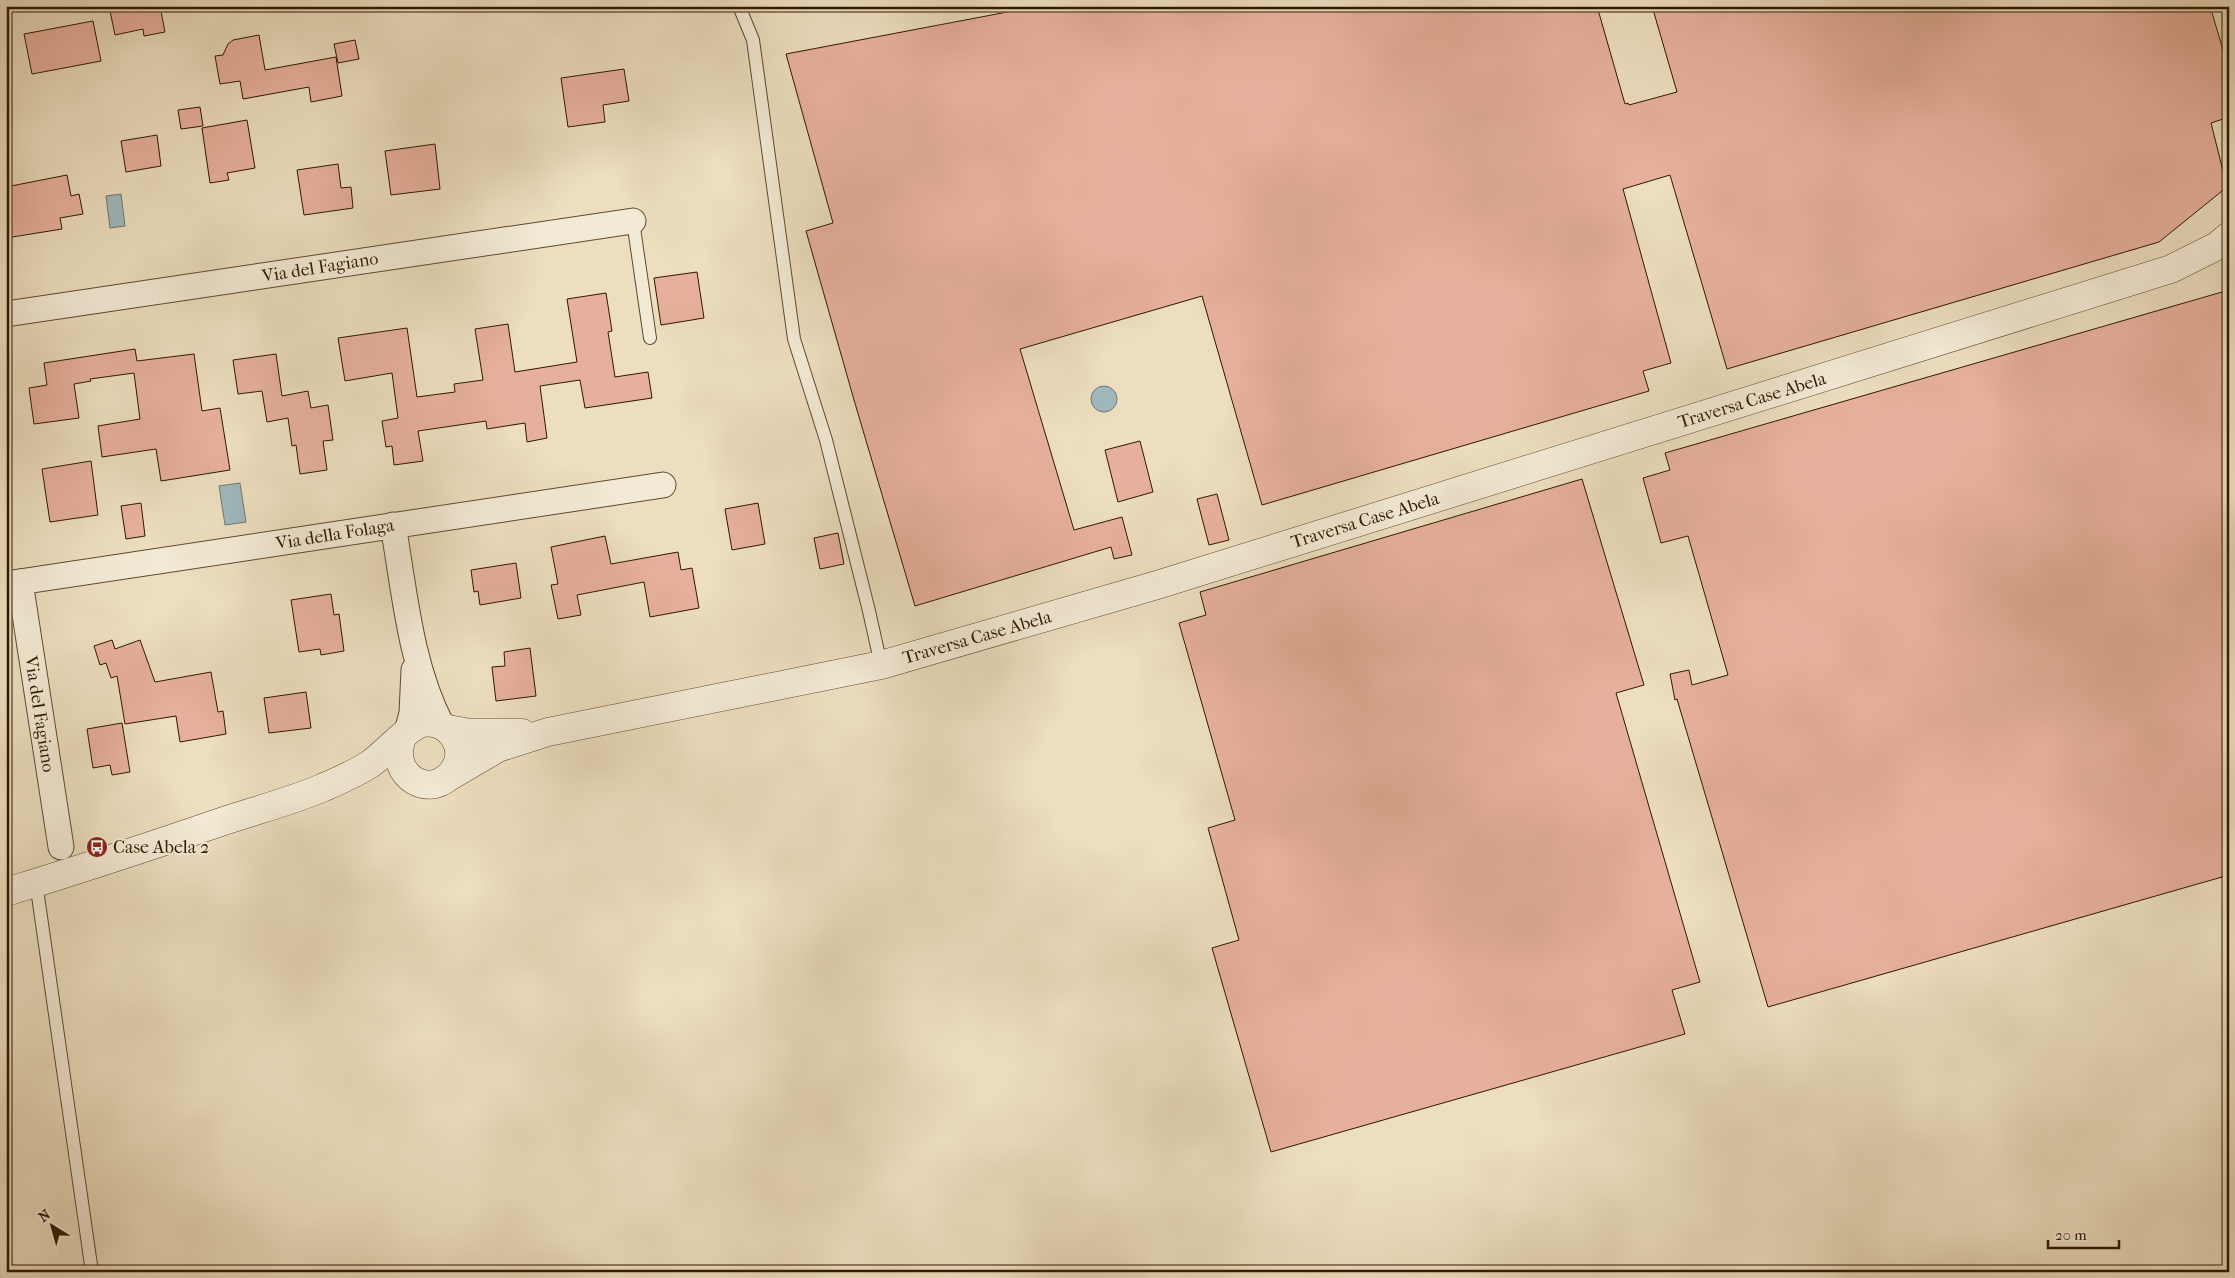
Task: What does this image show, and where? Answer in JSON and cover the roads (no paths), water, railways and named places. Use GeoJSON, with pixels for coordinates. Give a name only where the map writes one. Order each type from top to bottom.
{"type":"FeatureCollection","features":[{"type":"Feature","properties":{"kind":"street","name":"Via del Fagiano"},"geometry":{"type":"LineString","coordinates":[[6,314],[633,221]]}},
{"type":"Feature","properties":{"kind":"street"},"geometry":{"type":"LineString","coordinates":[[2171,270],[2217,246],[2229,236]]}},
{"type":"Feature","properties":{"kind":"street"},"geometry":{"type":"LineString","coordinates":[[2171,270],[2229,262]]}},
{"type":"Feature","properties":{"kind":"street","name":"Traversa Case Abela"},"geometry":{"type":"LineString","coordinates":[[548,732],[881,666],[1157,585],[2171,270]]}},
{"type":"Feature","properties":{"kind":"street","name":"Via della Folaga"},"geometry":{"type":"LineString","coordinates":[[10,581],[663,485]]}},
{"type":"Feature","properties":{"kind":"street"},"geometry":{"type":"LineString","coordinates":[[393,526],[414,652],[432,706],[458,745],[458,763],[447,778]]}},
{"type":"Feature","properties":{"kind":"street","name":"Via del Fagiano"},"geometry":{"type":"LineString","coordinates":[[10,581],[61,847]]}},
{"type":"Feature","properties":{"kind":"street"},"geometry":{"type":"LineString","coordinates":[[414,652],[413,703],[405,735],[399,747],[398,758],[408,776],[417,782]]}},
{"type":"Feature","properties":{"kind":"street"},"geometry":{"type":"LineString","coordinates":[[6,892],[321,788],[370,764],[411,728],[424,723],[445,728],[497,734],[548,732]]}},
{"type":"Feature","properties":{"kind":"street"},"geometry":{"type":"LineString","coordinates":[[321,788],[376,779],[394,779],[429,784],[447,778],[498,748],[548,732]]}},
{"type":"Feature","properties":{"kind":"lane"},"geometry":{"type":"LineString","coordinates":[[740,6],[754,40],[794,339],[826,440],[881,666]]}},
{"type":"Feature","properties":{"kind":"lane"},"geometry":{"type":"LineString","coordinates":[[633,221],[650,338]]}},
{"type":"Feature","properties":{"kind":"lane"},"geometry":{"type":"LineString","coordinates":[[36,882],[92,1272]]}},
{"type":"Feature","properties":{"kind":"water"},"geometry":{"type":"Polygon","coordinates":[[[121,194],[125,226],[110,228],[106,196],[121,194]]]}},
{"type":"Feature","properties":{"kind":"water"},"geometry":{"type":"Polygon","coordinates":[[[1104,386],[1113,390],[1117,399],[1113,408],[1104,412],[1095,408],[1091,399],[1095,390],[1104,386]]]}},
{"type":"Feature","properties":{"kind":"water"},"geometry":{"type":"Polygon","coordinates":[[[240,483],[246,522],[225,525],[219,486],[240,483]]]}},
{"type":"Feature","properties":{"kind":"place","name":"Case Abela 2"},"geometry":{"type":"Point","coordinates":[97,847]}}]}
